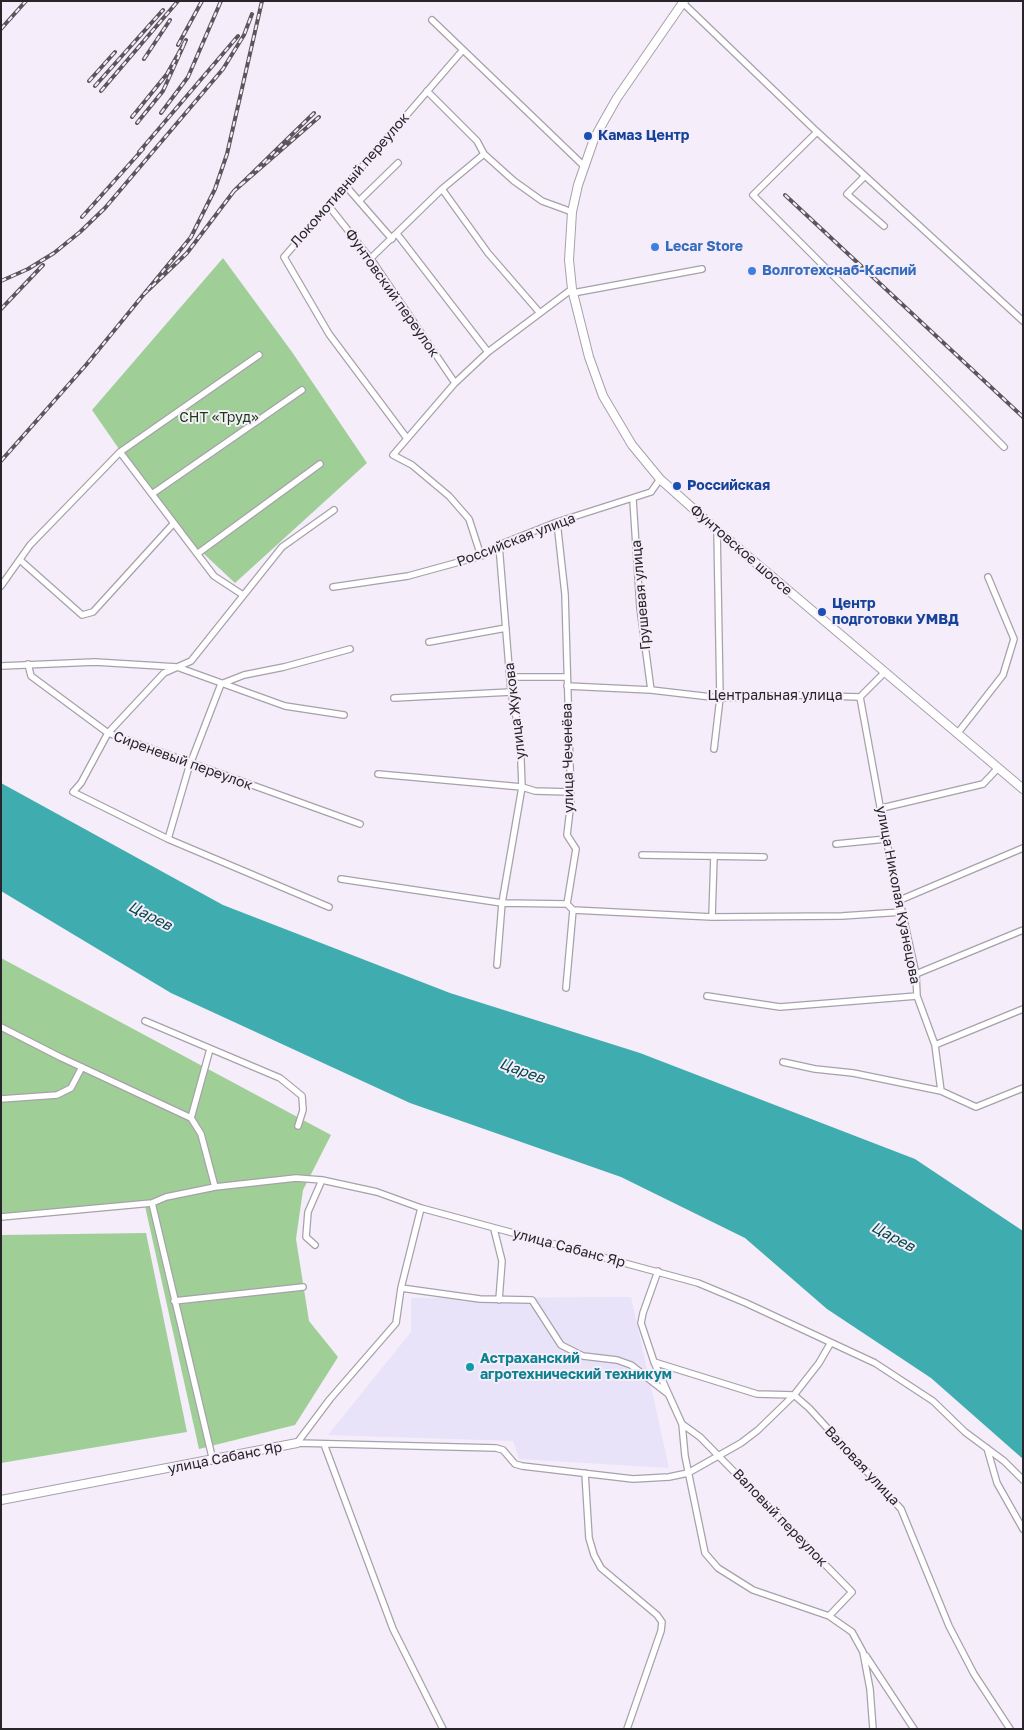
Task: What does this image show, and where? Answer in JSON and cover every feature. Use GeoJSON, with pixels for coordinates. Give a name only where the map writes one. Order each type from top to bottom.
{"type":"FeatureCollection","features":[{"type":"Feature","properties":{"kind":"street"},"geometry":{"type":"LineString","coordinates":[[684,2],[817,132],[1023,321]]}},
{"type":"Feature","properties":{"kind":"street","name":"Фунтовское шоссе"},"geometry":{"type":"LineString","coordinates":[[684,2],[617,98],[594,139],[578,185],[572,212],[569,260],[573,291],[589,357],[604,396],[632,445],[660,479],[717,530],[1023,789]]}},
{"type":"Feature","properties":{"kind":"street"},"geometry":{"type":"LineString","coordinates":[[432,20],[462,51],[585,166]]}},
{"type":"Feature","properties":{"kind":"street","name":"Локомотивный переулок"},"geometry":{"type":"LineString","coordinates":[[406,437],[329,334],[284,257],[462,51]]}},
{"type":"Feature","properties":{"kind":"street"},"geometry":{"type":"LineString","coordinates":[[427,91],[477,142],[484,154],[514,181],[542,201],[572,212]]}},
{"type":"Feature","properties":{"kind":"street"},"geometry":{"type":"LineString","coordinates":[[817,132],[753,195],[1004,447]]}},
{"type":"Feature","properties":{"kind":"street"},"geometry":{"type":"LineString","coordinates":[[370,259],[442,189],[484,154]]}},
{"type":"Feature","properties":{"kind":"street"},"geometry":{"type":"LineString","coordinates":[[359,201],[398,163]]}},
{"type":"Feature","properties":{"kind":"street"},"geometry":{"type":"LineString","coordinates":[[865,176],[846,194],[884,226]]}},
{"type":"Feature","properties":{"kind":"street"},"geometry":{"type":"LineString","coordinates":[[345,185],[394,236],[488,352]]}},
{"type":"Feature","properties":{"kind":"street"},"geometry":{"type":"LineString","coordinates":[[442,189],[488,253],[540,312]]}},
{"type":"Feature","properties":{"kind":"street","name":"Фунтовский переулок"},"geometry":{"type":"LineString","coordinates":[[328,205],[370,259],[455,382]]}},
{"type":"Feature","properties":{"kind":"street"},"geometry":{"type":"LineString","coordinates":[[481,556],[469,519],[449,496],[412,466],[393,454],[406,437],[455,382],[488,352],[540,312],[573,291],[702,269]]}},
{"type":"Feature","properties":{"kind":"street"},"geometry":{"type":"LineString","coordinates":[[1,586],[30,545],[120,452],[259,355]]}},
{"type":"Feature","properties":{"kind":"street"},"geometry":{"type":"LineString","coordinates":[[152,494],[302,390]]}},
{"type":"Feature","properties":{"kind":"street"},"geometry":{"type":"LineString","coordinates":[[120,452],[214,576],[243,595]]}},
{"type":"Feature","properties":{"kind":"street"},"geometry":{"type":"LineString","coordinates":[[197,554],[320,464]]}},
{"type":"Feature","properties":{"kind":"street","name":"Российская улица"},"geometry":{"type":"LineString","coordinates":[[333,587],[408,576],[481,556],[499,545],[557,522],[633,500],[651,492],[660,479]]}},
{"type":"Feature","properties":{"kind":"street","name":"Грушевая улица"},"geometry":{"type":"LineString","coordinates":[[633,500],[640,608],[650,690]]}},
{"type":"Feature","properties":{"kind":"street"},"geometry":{"type":"LineString","coordinates":[[328,907],[168,839],[73,792],[81,783],[108,733],[164,673],[191,661],[282,547],[334,510]]}},
{"type":"Feature","properties":{"kind":"street","name":"улица Чеченёва"},"geometry":{"type":"LineString","coordinates":[[557,522],[565,594],[570,792],[567,835],[576,849],[567,904]]}},
{"type":"Feature","properties":{"kind":"street"},"geometry":{"type":"LineString","coordinates":[[20,560],[82,615],[93,612],[173,524]]}},
{"type":"Feature","properties":{"kind":"street"},"geometry":{"type":"LineString","coordinates":[[714,749],[720,698],[717,530]]}},
{"type":"Feature","properties":{"kind":"street","name":"улица Жукова"},"geometry":{"type":"LineString","coordinates":[[498,965],[502,903],[522,787],[520,735],[511,692],[499,545]]}},
{"type":"Feature","properties":{"kind":"street"},"geometry":{"type":"LineString","coordinates":[[957,734],[1003,674],[1014,639],[988,577]]}},
{"type":"Feature","properties":{"kind":"street"},"geometry":{"type":"LineString","coordinates":[[429,642],[506,628]]}},
{"type":"Feature","properties":{"kind":"street"},"geometry":{"type":"LineString","coordinates":[[168,839],[190,765],[222,684],[244,675],[284,667],[350,649]]}},
{"type":"Feature","properties":{"kind":"street"},"geometry":{"type":"LineString","coordinates":[[1,666],[95,662],[177,667],[285,706],[344,715]]}},
{"type":"Feature","properties":{"kind":"street","name":"Сиреневый переулок"},"geometry":{"type":"LineString","coordinates":[[28,664],[31,676],[108,733],[190,765],[360,824]]}},
{"type":"Feature","properties":{"kind":"street","name":"Центральная улица"},"geometry":{"type":"LineString","coordinates":[[567,686],[650,690],[720,698],[790,695],[860,697],[884,672]]}},
{"type":"Feature","properties":{"kind":"street"},"geometry":{"type":"LineString","coordinates":[[510,677],[567,676]]}},
{"type":"Feature","properties":{"kind":"street"},"geometry":{"type":"LineString","coordinates":[[394,698],[511,692]]}},
{"type":"Feature","properties":{"kind":"street","name":"улица Николая Кузнецова"},"geometry":{"type":"LineString","coordinates":[[860,697],[882,808],[886,840],[916,974],[917,996],[935,1045],[942,1091]]}},
{"type":"Feature","properties":{"kind":"street"},"geometry":{"type":"LineString","coordinates":[[882,808],[983,784],[998,768]]}},
{"type":"Feature","properties":{"kind":"street"},"geometry":{"type":"LineString","coordinates":[[378,774],[522,787],[535,791],[570,792]]}},
{"type":"Feature","properties":{"kind":"street"},"geometry":{"type":"LineString","coordinates":[[836,844],[886,840]]}},
{"type":"Feature","properties":{"kind":"street"},"geometry":{"type":"LineString","coordinates":[[900,900],[1023,848]]}},
{"type":"Feature","properties":{"kind":"street"},"geometry":{"type":"LineString","coordinates":[[642,855],[764,857]]}},
{"type":"Feature","properties":{"kind":"street"},"geometry":{"type":"LineString","coordinates":[[712,917],[714,856]]}},
{"type":"Feature","properties":{"kind":"street"},"geometry":{"type":"LineString","coordinates":[[341,879],[502,903],[567,904],[574,910],[712,917],[842,916],[902,912]]}},
{"type":"Feature","properties":{"kind":"street"},"geometry":{"type":"LineString","coordinates":[[566,988],[574,910]]}},
{"type":"Feature","properties":{"kind":"street"},"geometry":{"type":"LineString","coordinates":[[916,974],[1023,930]]}},
{"type":"Feature","properties":{"kind":"street"},"geometry":{"type":"LineString","coordinates":[[707,996],[780,1007],[917,996]]}},
{"type":"Feature","properties":{"kind":"street"},"geometry":{"type":"LineString","coordinates":[[935,1045],[1023,1009]]}},
{"type":"Feature","properties":{"kind":"street"},"geometry":{"type":"LineString","coordinates":[[145,1021],[280,1078],[302,1096],[303,1110],[298,1126]]}},
{"type":"Feature","properties":{"kind":"street"},"geometry":{"type":"LineString","coordinates":[[1,1026],[82,1067],[191,1118],[201,1134],[215,1187]]}},
{"type":"Feature","properties":{"kind":"street"},"geometry":{"type":"LineString","coordinates":[[191,1118],[210,1048]]}},
{"type":"Feature","properties":{"kind":"street"},"geometry":{"type":"LineString","coordinates":[[783,1062],[815,1069],[853,1073],[942,1091],[976,1107],[1023,1088]]}},
{"type":"Feature","properties":{"kind":"street"},"geometry":{"type":"LineString","coordinates":[[1,1099],[57,1096],[72,1088],[82,1067]]}},
{"type":"Feature","properties":{"kind":"street","name":"улица Сабанс Яр"},"geometry":{"type":"LineString","coordinates":[[1,1217],[152,1204],[166,1197],[215,1187],[296,1178],[322,1180],[377,1192],[421,1208],[494,1229],[698,1283],[746,1303],[884,1368],[933,1401],[1023,1480]]}},
{"type":"Feature","properties":{"kind":"street"},"geometry":{"type":"LineString","coordinates":[[315,1245],[306,1237],[308,1212],[322,1180]]}},
{"type":"Feature","properties":{"kind":"street"},"geometry":{"type":"LineString","coordinates":[[152,1204],[213,1461]]}},
{"type":"Feature","properties":{"kind":"street","name":"улица Сабанс Яр"},"geometry":{"type":"LineString","coordinates":[[1,1500],[213,1461],[297,1443],[330,1399],[392,1329],[399,1316],[401,1288],[421,1208]]}},
{"type":"Feature","properties":{"kind":"street"},"geometry":{"type":"LineString","coordinates":[[494,1229],[502,1261],[499,1300]]}},
{"type":"Feature","properties":{"kind":"street"},"geometry":{"type":"LineString","coordinates":[[658,1272],[643,1313],[642,1323],[654,1362],[682,1424],[688,1473],[699,1533],[710,1562],[759,1593],[829,1616],[852,1632],[863,1652],[914,1729]]}},
{"type":"Feature","properties":{"kind":"street"},"geometry":{"type":"LineString","coordinates":[[174,1301],[303,1287]]}},
{"type":"Feature","properties":{"kind":"street"},"geometry":{"type":"LineString","coordinates":[[401,1288],[499,1300],[532,1300],[561,1345],[583,1356],[617,1360],[632,1365],[669,1395]]}},
{"type":"Feature","properties":{"kind":"street"},"geometry":{"type":"LineString","coordinates":[[297,1443],[496,1448],[503,1450],[516,1464],[633,1479],[662,1479],[688,1473],[741,1443],[758,1430],[794,1395],[819,1363],[830,1344]]}},
{"type":"Feature","properties":{"kind":"street"},"geometry":{"type":"LineString","coordinates":[[654,1362],[757,1394],[794,1395]]}},
{"type":"Feature","properties":{"kind":"street","name":"Валовая улица"},"geometry":{"type":"LineString","coordinates":[[794,1395],[901,1509],[949,1626],[974,1674],[1010,1729]]}},
{"type":"Feature","properties":{"kind":"street","name":"Валовый переулок"},"geometry":{"type":"LineString","coordinates":[[682,1424],[700,1437],[719,1455],[852,1592],[829,1616]]}},
{"type":"Feature","properties":{"kind":"street"},"geometry":{"type":"LineString","coordinates":[[324,1444],[393,1630],[443,1729]]}},
{"type":"Feature","properties":{"kind":"street"},"geometry":{"type":"LineString","coordinates":[[986,1448],[997,1483],[1023,1529]]}},
{"type":"Feature","properties":{"kind":"street"},"geometry":{"type":"LineString","coordinates":[[585,1473],[589,1538],[594,1555],[601,1568],[657,1615],[662,1622],[661,1631],[627,1729]]}},
{"type":"Feature","properties":{"kind":"street"},"geometry":{"type":"LineString","coordinates":[[863,1652],[870,1689],[873,1729]]}},
{"type":"Feature","properties":{"kind":"shaded area"},"geometry":{"type":"Polygon","coordinates":[[[631,1297],[669,1468],[519,1459],[513,1441],[328,1435],[411,1332],[411,1298],[631,1297]]]}},
{"type":"Feature","properties":{"kind":"green space","name":"СНТ «Труд»"},"geometry":{"type":"Polygon","coordinates":[[[223,258],[292,352],[367,463],[235,583],[204,554],[198,551],[119,449],[92,410],[223,258]]]}},
{"type":"Feature","properties":{"kind":"green space"},"geometry":{"type":"Polygon","coordinates":[[[1,958],[331,1135],[303,1190],[296,1239],[309,1321],[338,1357],[295,1425],[199,1449],[145,1206],[1,1214],[1,958]]]}},
{"type":"Feature","properties":{"kind":"green space"},"geometry":{"type":"Polygon","coordinates":[[[146,1233],[187,1432],[1,1463],[1,1235],[146,1233]]]}},
{"type":"Feature","properties":{"kind":"water","name":"Царев"},"geometry":{"type":"Polygon","coordinates":[[[1,783],[223,905],[450,993],[640,1053],[915,1159],[1023,1231],[1023,1459],[931,1378],[827,1309],[745,1238],[621,1177],[410,1103],[171,993],[1,891],[1,783]]]}},
{"type":"Feature","properties":{"kind":"railway"},"geometry":{"type":"LineString","coordinates":[[1,29],[26,1]]}},
{"type":"Feature","properties":{"kind":"railway"},"geometry":{"type":"LineString","coordinates":[[101,91],[178,1]]}},
{"type":"Feature","properties":{"kind":"railway"},"geometry":{"type":"LineString","coordinates":[[178,45],[202,1]]}},
{"type":"Feature","properties":{"kind":"railway"},"geometry":{"type":"LineString","coordinates":[[161,113],[188,77],[221,1]]}},
{"type":"Feature","properties":{"kind":"railway"},"geometry":{"type":"LineString","coordinates":[[234,191],[187,253],[144,294],[191,237],[215,189],[227,154],[262,1]]}},
{"type":"Feature","properties":{"kind":"railway"},"geometry":{"type":"LineString","coordinates":[[95,86],[163,10]]}},
{"type":"Feature","properties":{"kind":"railway"},"geometry":{"type":"LineString","coordinates":[[1,281],[28,269],[54,253],[105,208],[223,69],[244,35],[252,14]]}},
{"type":"Feature","properties":{"kind":"railway"},"geometry":{"type":"LineString","coordinates":[[144,59],[170,20]]}},
{"type":"Feature","properties":{"kind":"railway"},"geometry":{"type":"LineString","coordinates":[[139,152],[238,36]]}},
{"type":"Feature","properties":{"kind":"railway"},"geometry":{"type":"LineString","coordinates":[[132,117],[167,74],[186,40],[163,91],[137,123]]}},
{"type":"Feature","properties":{"kind":"railway"},"geometry":{"type":"LineString","coordinates":[[89,81],[115,52]]}},
{"type":"Feature","properties":{"kind":"railway"},"geometry":{"type":"LineString","coordinates":[[314,113],[234,191],[319,117]]}},
{"type":"Feature","properties":{"kind":"railway"},"geometry":{"type":"LineString","coordinates":[[82,217],[143,149]]}},
{"type":"Feature","properties":{"kind":"railway"},"geometry":{"type":"LineString","coordinates":[[785,195],[1023,417]]}},
{"type":"Feature","properties":{"kind":"railway"},"geometry":{"type":"LineString","coordinates":[[1,309],[43,265]]}},
{"type":"Feature","properties":{"kind":"railway"},"geometry":{"type":"LineString","coordinates":[[1,461],[86,365],[144,294]]}},
{"type":"Feature","properties":{"kind":"place","name":"Камаз Центр"},"geometry":{"type":"Point","coordinates":[588,136]}},
{"type":"Feature","properties":{"kind":"place","name":"Lecar Store"},"geometry":{"type":"Point","coordinates":[655,247]}},
{"type":"Feature","properties":{"kind":"place","name":"Волготехснаб-Каспий"},"geometry":{"type":"Point","coordinates":[752,271]}},
{"type":"Feature","properties":{"kind":"place","name":"Российская"},"geometry":{"type":"Point","coordinates":[677,486]}},
{"type":"Feature","properties":{"kind":"place","name":"Центр подготовки УМВД"},"geometry":{"type":"Point","coordinates":[822,612]}},
{"type":"Feature","properties":{"kind":"place","name":"Астраханский агротехнический техникум"},"geometry":{"type":"Point","coordinates":[470,1367]}}]}
